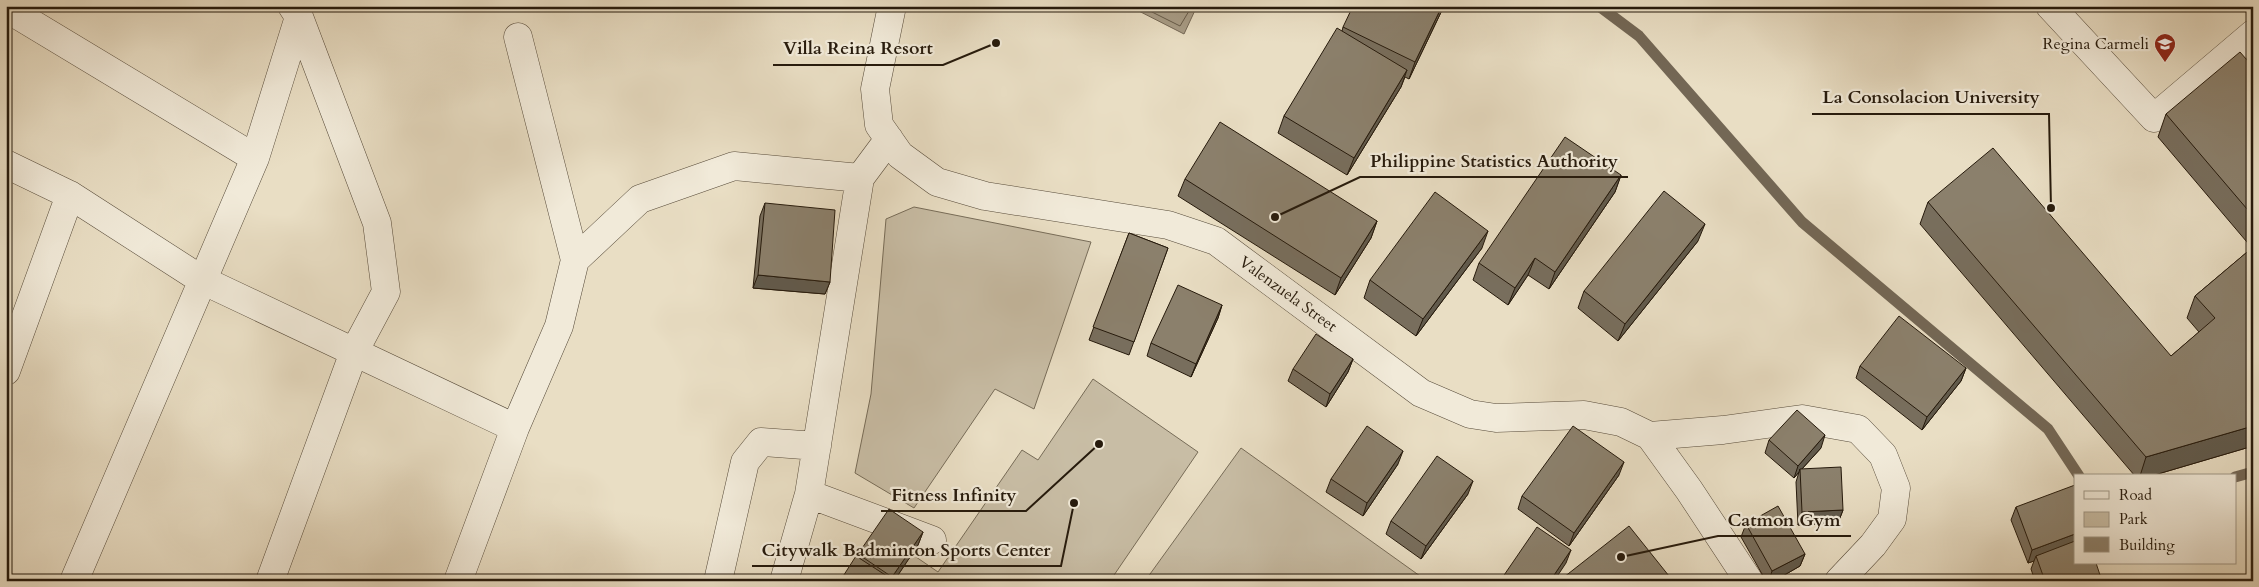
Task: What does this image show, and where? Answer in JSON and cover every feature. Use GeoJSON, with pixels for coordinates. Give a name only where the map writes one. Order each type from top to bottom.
{"type":"FeatureCollection","features":[{"type":"Feature","properties":{"kind":"street","name":"Valenzuela Street"},"geometry":{"type":"LineString","coordinates":[[892,6],[875,89],[879,124],[900,154],[937,182],[985,196],[1168,226],[1216,240],[1422,392],[1470,414],[1496,418],[1584,415],[1621,422],[1650,436],[1689,490],[1749,581]]}},
{"type":"Feature","properties":{"kind":"street"},"geometry":{"type":"LineString","coordinates":[[2050,6],[2154,118],[2253,34]]}},
{"type":"Feature","properties":{"kind":"street"},"geometry":{"type":"LineString","coordinates":[[6,8],[255,158]]}},
{"type":"Feature","properties":{"kind":"street"},"geometry":{"type":"LineString","coordinates":[[74,581],[255,158],[296,12]]}},
{"type":"Feature","properties":{"kind":"street"},"geometry":{"type":"LineString","coordinates":[[270,581],[354,352],[386,292],[377,223],[296,12]]}},
{"type":"Feature","properties":{"kind":"street"},"geometry":{"type":"LineString","coordinates":[[458,581],[515,428],[559,326],[575,260],[518,37]]}},
{"type":"Feature","properties":{"kind":"street"},"geometry":{"type":"LineString","coordinates":[[784,581],[809,494],[860,178],[889,139]]}},
{"type":"Feature","properties":{"kind":"street"},"geometry":{"type":"LineString","coordinates":[[6,164],[70,195],[202,280],[515,428]]}},
{"type":"Feature","properties":{"kind":"street"},"geometry":{"type":"LineString","coordinates":[[575,260],[640,199],[734,166],[860,178]]}},
{"type":"Feature","properties":{"kind":"street"},"geometry":{"type":"LineString","coordinates":[[6,372],[70,195]]}},
{"type":"Feature","properties":{"kind":"street"},"geometry":{"type":"LineString","coordinates":[[1650,436],[1723,430],[1802,419],[1858,429],[1883,455],[1896,488],[1892,519],[1873,545],[1838,581]]}},
{"type":"Feature","properties":{"kind":"street"},"geometry":{"type":"LineString","coordinates":[[718,581],[745,462],[761,442],[817,446]]}},
{"type":"Feature","properties":{"kind":"street"},"geometry":{"type":"LineString","coordinates":[[809,494],[932,540]]}},
{"type":"Feature","properties":{"kind":"green space"},"geometry":{"type":"Polygon","coordinates":[[[914,207],[1091,242],[1034,409],[995,389],[914,508],[855,473],[871,394],[886,219],[914,207]]]}},
{"type":"Feature","properties":{"kind":"green space"},"geometry":{"type":"Polygon","coordinates":[[[1093,379],[1198,452],[1110,581],[876,581],[900,546],[938,572],[1022,450],[1038,460],[1093,379]]]}},
{"type":"Feature","properties":{"kind":"green space"},"geometry":{"type":"Polygon","coordinates":[[[1241,448],[1427,581],[1145,581],[1241,448]]]}},
{"type":"Feature","properties":{"kind":"water"},"geometry":{"type":"Polygon","coordinates":[[[1129,6],[1197,6],[1184,34],[1129,6]]]}},
{"type":"Feature","properties":{"kind":"building"},"geometry":{"type":"Polygon","coordinates":[[[1353,6],[1442,6],[1415,62],[1343,27],[1353,6]]]}},
{"type":"Feature","properties":{"kind":"building"},"geometry":{"type":"Polygon","coordinates":[[[1337,28],[1407,70],[1354,158],[1284,116],[1337,28]]]}},
{"type":"Feature","properties":{"kind":"building"},"geometry":{"type":"Polygon","coordinates":[[[2240,52],[2253,67],[2253,216],[2166,114],[2240,52]]]}},
{"type":"Feature","properties":{"kind":"building"},"geometry":{"type":"Polygon","coordinates":[[[1220,122],[1377,221],[1341,278],[1185,179],[1220,122]]]}},
{"type":"Feature","properties":{"kind":"building"},"geometry":{"type":"Polygon","coordinates":[[[1565,137],[1621,175],[1555,272],[1535,258],[1515,288],[1479,263],[1565,137]]]}},
{"type":"Feature","properties":{"kind":"building"},"geometry":{"type":"Polygon","coordinates":[[[1993,148],[2171,356],[2215,318],[2195,296],[2253,247],[2253,426],[2146,457],[1928,202],[1993,148]]]}},
{"type":"Feature","properties":{"kind":"building"},"geometry":{"type":"Polygon","coordinates":[[[1664,191],[1705,224],[1625,324],[1584,291],[1664,191]]]}},
{"type":"Feature","properties":{"kind":"building"},"geometry":{"type":"Polygon","coordinates":[[[1435,192],[1488,231],[1423,319],[1370,280],[1435,192]]]}},
{"type":"Feature","properties":{"kind":"building"},"geometry":{"type":"Polygon","coordinates":[[[765,203],[835,210],[830,282],[758,275],[765,203]]]}},
{"type":"Feature","properties":{"kind":"building"},"geometry":{"type":"Polygon","coordinates":[[[1129,233],[1168,248],[1134,342],[1093,327],[1129,233]]]}},
{"type":"Feature","properties":{"kind":"building"},"geometry":{"type":"Polygon","coordinates":[[[1178,285],[1222,305],[1196,364],[1151,343],[1178,285]]]}},
{"type":"Feature","properties":{"kind":"building"},"geometry":{"type":"Polygon","coordinates":[[[1899,316],[1966,368],[1927,417],[1860,366],[1899,316]]]}},
{"type":"Feature","properties":{"kind":"building"},"geometry":{"type":"Polygon","coordinates":[[[1316,334],[1353,359],[1330,394],[1293,369],[1316,334]]]}},
{"type":"Feature","properties":{"kind":"building"},"geometry":{"type":"Polygon","coordinates":[[[1797,410],[1825,435],[1798,466],[1769,440],[1797,410]]]}},
{"type":"Feature","properties":{"kind":"building"},"geometry":{"type":"Polygon","coordinates":[[[1367,426],[1403,451],[1367,503],[1331,479],[1367,426]]]}},
{"type":"Feature","properties":{"kind":"building"},"geometry":{"type":"Polygon","coordinates":[[[1573,426],[1624,462],[1574,533],[1522,496],[1573,426]]]}},
{"type":"Feature","properties":{"kind":"building"},"geometry":{"type":"Polygon","coordinates":[[[1437,456],[1473,481],[1426,546],[1391,521],[1437,456]]]}},
{"type":"Feature","properties":{"kind":"building"},"geometry":{"type":"Polygon","coordinates":[[[1841,467],[1843,510],[1802,512],[1800,469],[1841,467]]]}},
{"type":"Feature","properties":{"kind":"building"},"geometry":{"type":"Polygon","coordinates":[[[2074,485],[2074,534],[2032,550],[2016,507],[2074,485]]]}},
{"type":"Feature","properties":{"kind":"building"},"geometry":{"type":"Polygon","coordinates":[[[1778,506],[1805,554],[1772,571],[1746,524],[1778,506]]]}},
{"type":"Feature","properties":{"kind":"building"},"geometry":{"type":"Polygon","coordinates":[[[889,509],[923,532],[892,577],[858,554],[889,509]]]}},
{"type":"Feature","properties":{"kind":"building"},"geometry":{"type":"Polygon","coordinates":[[[1629,526],[1673,581],[1559,581],[1629,526]]]}},
{"type":"Feature","properties":{"kind":"building"},"geometry":{"type":"Polygon","coordinates":[[[1537,527],[1571,550],[1550,581],[1500,581],[1537,527]]]}},
{"type":"Feature","properties":{"kind":"building"},"geometry":{"type":"Polygon","coordinates":[[[2074,541],[2074,564],[2096,564],[2102,581],[2045,581],[2036,556],[2074,541]]]}},
{"type":"Feature","properties":{"kind":"building"},"geometry":{"type":"Polygon","coordinates":[[[856,556],[893,580],[840,581],[856,556]]]}},
{"type":"Feature","properties":{"kind":"waterway"},"geometry":{"type":"LineString","coordinates":[[1599,6],[1639,36],[1802,222],[2048,429],[2078,474]]}},
{"type":"Feature","properties":{"kind":"waterway"},"geometry":{"type":"LineString","coordinates":[[2236,477],[2253,472]]}},
{"type":"Feature","properties":{"kind":"place","name":"Villa Reina Resort"},"geometry":{"type":"Point","coordinates":[996,43]}},
{"type":"Feature","properties":{"kind":"place","name":"Regina Carmeli"},"geometry":{"type":"Point","coordinates":[2165,63]}},
{"type":"Feature","properties":{"kind":"place","name":"La Consolacion University"},"geometry":{"type":"Point","coordinates":[2051,208]}},
{"type":"Feature","properties":{"kind":"place","name":"Philippine Statistics Authority"},"geometry":{"type":"Point","coordinates":[1275,217]}},
{"type":"Feature","properties":{"kind":"place","name":"Fitness Infinity"},"geometry":{"type":"Point","coordinates":[1099,444]}},
{"type":"Feature","properties":{"kind":"place","name":"Citywalk Badminton Sports Center"},"geometry":{"type":"Point","coordinates":[1074,503]}},
{"type":"Feature","properties":{"kind":"place","name":"Catmon Gym"},"geometry":{"type":"Point","coordinates":[1621,557]}}]}
